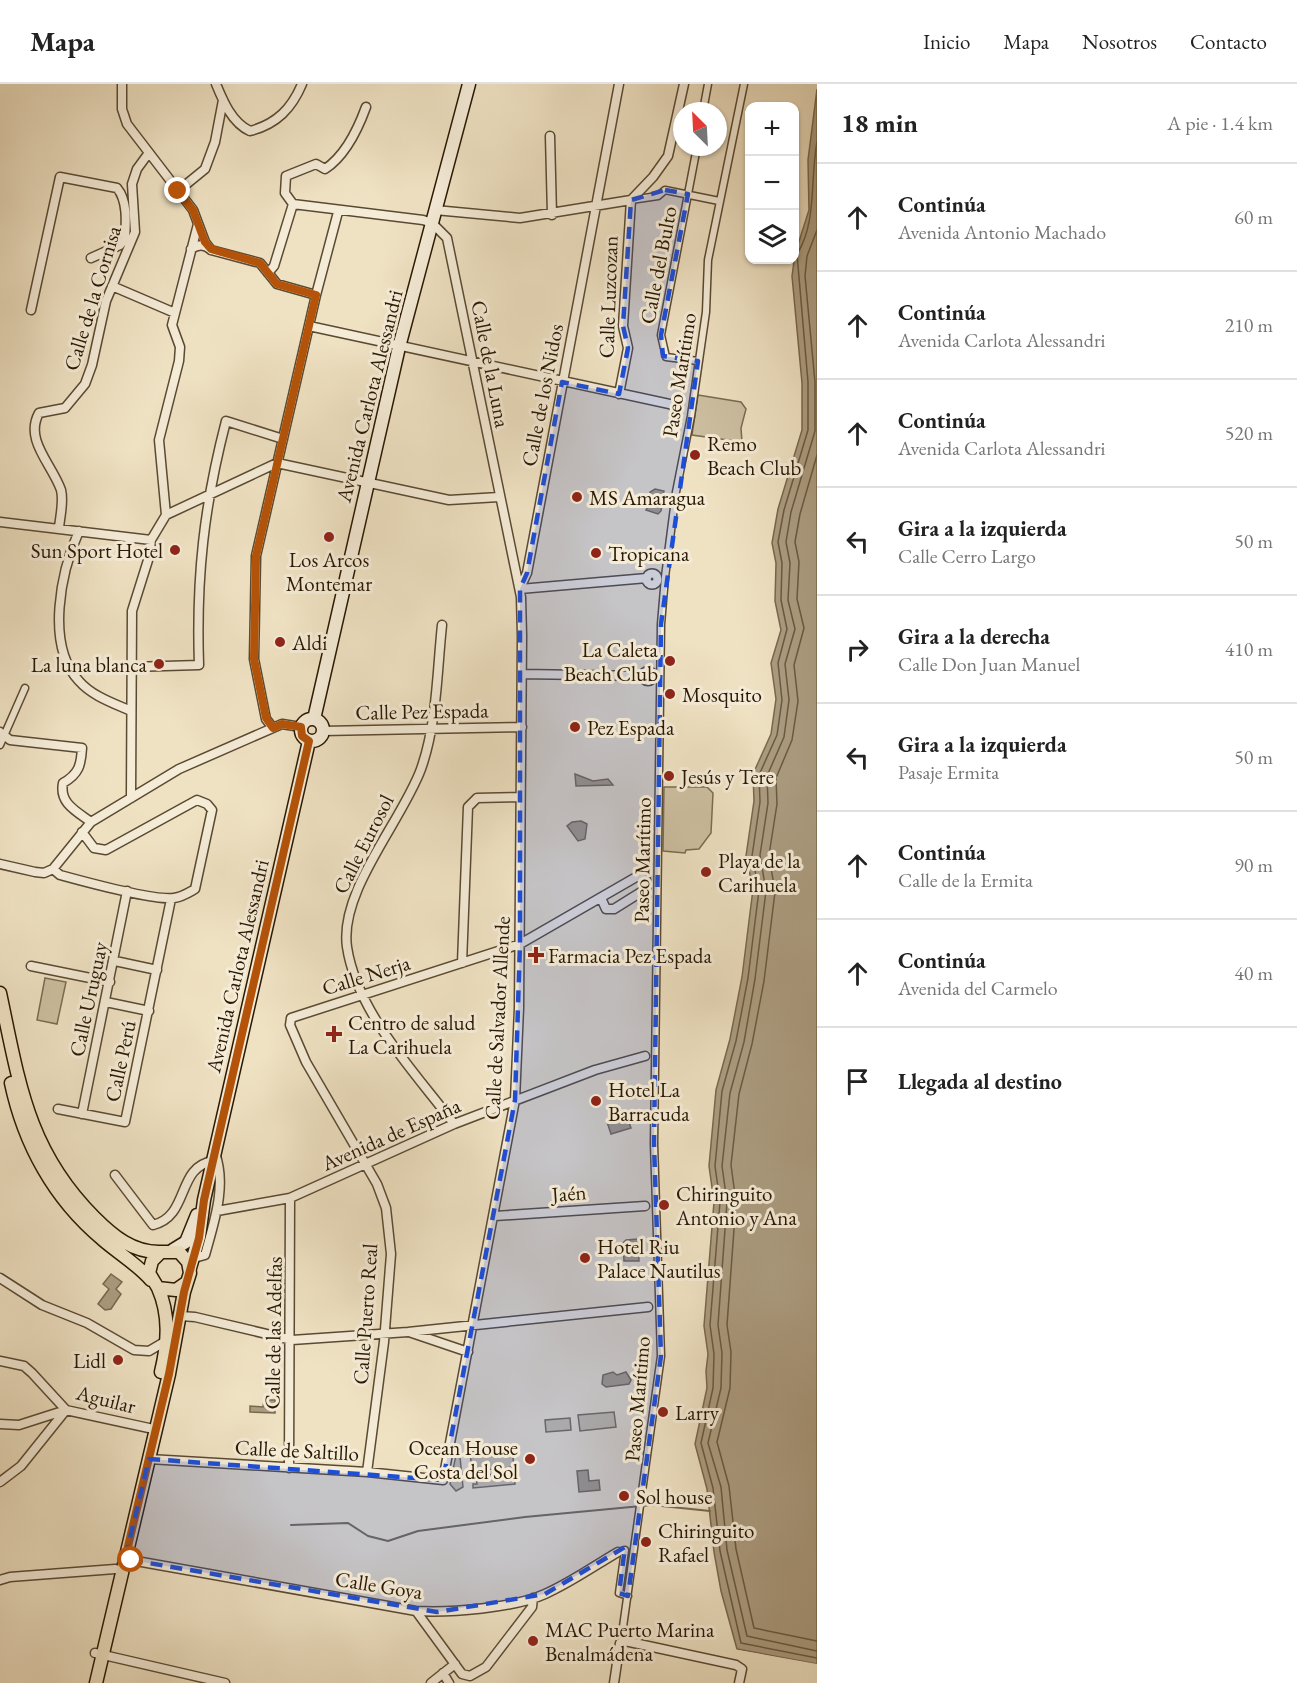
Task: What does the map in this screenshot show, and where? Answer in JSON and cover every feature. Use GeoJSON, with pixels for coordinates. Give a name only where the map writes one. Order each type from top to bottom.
{"type":"FeatureCollection","features":[{"type":"Feature","properties":{"kind":"main road","name":"Avenida Carlota Alessandri"},"geometry":{"type":"LineString","coordinates":[[314,719],[399,347],[469,84]]}},
{"type":"Feature","properties":{"kind":"main road"},"geometry":{"type":"LineString","coordinates":[[314,719],[320,722],[323,731],[319,739],[309,741],[302,736],[301,727],[306,720],[314,719]]}},
{"type":"Feature","properties":{"kind":"main road","name":"Avenida Carlota Alessandri"},"geometry":{"type":"LineString","coordinates":[[192,1263],[204,1200],[309,741]]}},
{"type":"Feature","properties":{"kind":"main road"},"geometry":{"type":"LineString","coordinates":[[0,993],[21,1092],[33,1126],[55,1172],[108,1231],[138,1249],[167,1251],[185,1256],[192,1263],[149,1459],[115,1569],[99,1654],[96,1683]]}},
{"type":"Feature","properties":{"kind":"main road"},"geometry":{"type":"LineString","coordinates":[[0,1032],[24,1131],[48,1177],[80,1218],[154,1284],[176,1290],[186,1283]]}},
{"type":"Feature","properties":{"kind":"main road","name":"Avenida Carlota Alessandri"},"geometry":{"type":"LineString","coordinates":[[167,1251],[186,1242],[204,1200]]}},
{"type":"Feature","properties":{"kind":"main road"},"geometry":{"type":"LineString","coordinates":[[88,1683],[99,1654],[125,1559],[163,1366],[166,1313],[154,1284],[152,1261],[167,1251]]}},
{"type":"Feature","properties":{"kind":"street"},"geometry":{"type":"LineString","coordinates":[[122,84],[122,109],[127,124],[193,210],[205,242],[211,249]]}},
{"type":"Feature","properties":{"kind":"street"},"geometry":{"type":"LineString","coordinates":[[216,84],[237,122],[250,131],[282,117],[296,99],[302,84]]}},
{"type":"Feature","properties":{"kind":"street","name":"Calle de los Nidos"},"geometry":{"type":"LineString","coordinates":[[520,589],[527,573],[619,84]]}},
{"type":"Feature","properties":{"kind":"street"},"geometry":{"type":"LineString","coordinates":[[631,200],[653,177],[668,156],[684,84]]}},
{"type":"Feature","properties":{"kind":"street"},"geometry":{"type":"LineString","coordinates":[[705,102],[708,84]]}},
{"type":"Feature","properties":{"kind":"street","name":"Paseo Marítimo"},"geometry":{"type":"LineString","coordinates":[[625,1641],[622,1634],[643,1498],[661,1356],[654,1133],[662,624],[674,511],[706,312],[708,260],[744,84]]}},
{"type":"Feature","properties":{"kind":"street"},"geometry":{"type":"LineString","coordinates":[[178,191],[205,169],[215,142],[223,100]]}},
{"type":"Feature","properties":{"kind":"street"},"geometry":{"type":"LineString","coordinates":[[366,107],[362,121],[334,163],[325,169],[315,164],[286,177],[285,193],[293,204],[338,212],[520,219],[658,196],[665,190],[719,201]]}},
{"type":"Feature","properties":{"kind":"street"},"geometry":{"type":"LineString","coordinates":[[550,136],[552,215]]}},
{"type":"Feature","properties":{"kind":"street","name":"Calle de la Cornisa"},"geometry":{"type":"LineString","coordinates":[[59,528],[61,490],[36,441],[33,423],[39,413],[47,409],[65,408],[85,384],[127,240],[135,232],[132,184],[137,169],[148,154]]}},
{"type":"Feature","properties":{"kind":"street","name":"Calle del Bulto"},"geometry":{"type":"LineString","coordinates":[[695,156],[661,335],[666,357],[698,362]]}},
{"type":"Feature","properties":{"kind":"street"},"geometry":{"type":"LineString","coordinates":[[31,310],[60,177],[117,188],[122,194],[127,240],[91,258]]}},
{"type":"Feature","properties":{"kind":"street","name":"Calle Luzcozan"},"geometry":{"type":"LineString","coordinates":[[619,394],[628,348],[623,326],[631,200]]}},
{"type":"Feature","properties":{"kind":"street"},"geometry":{"type":"LineString","coordinates":[[268,273],[274,266],[293,204]]}},
{"type":"Feature","properties":{"kind":"street"},"geometry":{"type":"LineString","coordinates":[[273,728],[266,718],[259,693],[253,635],[256,556],[316,295],[338,212]]}},
{"type":"Feature","properties":{"kind":"street","name":"Calle de la Luna"},"geometry":{"type":"LineString","coordinates":[[434,216],[447,238],[499,497],[520,589]]}},
{"type":"Feature","properties":{"kind":"street"},"geometry":{"type":"LineString","coordinates":[[131,798],[132,611],[149,557],[151,540],[165,515],[159,440],[179,361],[180,347],[172,325],[198,224]]}},
{"type":"Feature","properties":{"kind":"street"},"geometry":{"type":"LineString","coordinates":[[191,249],[201,245],[260,263],[277,284],[316,295]]}},
{"type":"Feature","properties":{"kind":"street"},"geometry":{"type":"LineString","coordinates":[[112,286],[175,313]]}},
{"type":"Feature","properties":{"kind":"street"},"geometry":{"type":"LineString","coordinates":[[309,326],[674,405]]}},
{"type":"Feature","properties":{"kind":"street"},"geometry":{"type":"LineString","coordinates":[[131,667],[199,665],[200,551],[209,493],[225,421],[283,439]]}},
{"type":"Feature","properties":{"kind":"street"},"geometry":{"type":"LineString","coordinates":[[165,515],[277,463],[449,500],[499,497]]}},
{"type":"Feature","properties":{"kind":"street"},"geometry":{"type":"LineString","coordinates":[[0,522],[151,540]]}},
{"type":"Feature","properties":{"kind":"street"},"geometry":{"type":"LineString","coordinates":[[80,531],[74,542],[59,611],[63,654],[70,671],[80,683],[97,696],[131,711]]}},
{"type":"Feature","properties":{"kind":"street"},"geometry":{"type":"LineString","coordinates":[[520,589],[647,578]]}},
{"type":"Feature","properties":{"kind":"street","name":"Calle de Salvador Allende"},"geometry":{"type":"LineString","coordinates":[[443,1479],[495,1216],[515,1100],[520,944],[522,674],[520,589]]}},
{"type":"Feature","properties":{"kind":"street","name":"Calle Eurosol"},"geometry":{"type":"LineString","coordinates":[[442,625],[430,728],[421,768],[350,905],[347,945],[364,996],[376,1020],[454,1124]]}},
{"type":"Feature","properties":{"kind":"street"},"geometry":{"type":"LineString","coordinates":[[522,674],[643,676]]}},
{"type":"Feature","properties":{"kind":"street"},"geometry":{"type":"LineString","coordinates":[[0,745],[2,734],[25,688]]}},
{"type":"Feature","properties":{"kind":"street"},"geometry":{"type":"LineString","coordinates":[[0,864],[44,873],[53,869],[91,822],[179,769],[282,724],[301,727]]}},
{"type":"Feature","properties":{"kind":"street","name":"Calle Pez Espada"},"geometry":{"type":"LineString","coordinates":[[323,731],[522,728]]}},
{"type":"Feature","properties":{"kind":"street"},"geometry":{"type":"LineString","coordinates":[[2,734],[10,740],[82,748],[79,770],[74,777],[63,783],[61,792],[68,806],[91,822]]}},
{"type":"Feature","properties":{"kind":"street"},"geometry":{"type":"LineString","coordinates":[[462,963],[468,807],[477,798],[520,797]]}},
{"type":"Feature","properties":{"kind":"street"},"geometry":{"type":"LineString","coordinates":[[53,869],[60,874],[127,891],[171,899],[195,889],[212,810],[202,801],[197,800],[106,850],[94,848],[82,832]]}},
{"type":"Feature","properties":{"kind":"street","name":"Calle Nerja"},"geometry":{"type":"LineString","coordinates":[[365,1163],[319,1088],[290,1025],[291,1018],[520,944],[638,876],[646,880],[646,889],[614,909],[606,909],[601,898]]}},
{"type":"Feature","properties":{"kind":"street","name":"Calle Uruguay"},"geometry":{"type":"LineString","coordinates":[[82,1114],[115,962],[127,891]]}},
{"type":"Feature","properties":{"kind":"street","name":"Calle Perú"},"geometry":{"type":"LineString","coordinates":[[58,1109],[125,1122],[171,899]]}},
{"type":"Feature","properties":{"kind":"street"},"geometry":{"type":"LineString","coordinates":[[115,962],[157,970]]}},
{"type":"Feature","properties":{"kind":"street"},"geometry":{"type":"LineString","coordinates":[[31,966],[110,982]]}},
{"type":"Feature","properties":{"kind":"street","name":"Calle Perú"},"geometry":{"type":"LineString","coordinates":[[106,1002],[149,1011]]}},
{"type":"Feature","properties":{"kind":"street","name":"Avenida de España"},"geometry":{"type":"LineString","coordinates":[[217,1211],[290,1198],[454,1124],[595,1070],[645,1056]]}},
{"type":"Feature","properties":{"kind":"street"},"geometry":{"type":"LineString","coordinates":[[115,1175],[153,1225],[171,1215],[193,1169],[214,1157],[221,1170],[217,1211],[205,1255],[192,1263]]}},
{"type":"Feature","properties":{"kind":"street","name":"Calle Puerto Real"},"geometry":{"type":"LineString","coordinates":[[365,1163],[377,1185],[387,1220],[391,1254],[385,1333],[367,1472]]}},
{"type":"Feature","properties":{"kind":"street","name":"Calle de las Adelfas"},"geometry":{"type":"LineString","coordinates":[[290,1198],[292,1340],[290,1468]]}},
{"type":"Feature","properties":{"kind":"street","name":"Jaén"},"geometry":{"type":"LineString","coordinates":[[495,1216],[645,1206]]}},
{"type":"Feature","properties":{"kind":"street"},"geometry":{"type":"LineString","coordinates":[[0,1278],[42,1305],[87,1323],[134,1350],[149,1351],[159,1358],[163,1366]]}},
{"type":"Feature","properties":{"kind":"street"},"geometry":{"type":"LineString","coordinates":[[180,1316],[195,1317],[292,1340],[408,1332],[473,1323],[648,1307]]}},
{"type":"Feature","properties":{"kind":"street"},"geometry":{"type":"LineString","coordinates":[[408,1332],[468,1352]]}},
{"type":"Feature","properties":{"kind":"street"},"geometry":{"type":"LineString","coordinates":[[149,1351],[166,1341]]}},
{"type":"Feature","properties":{"kind":"street","name":"Aguilar"},"geometry":{"type":"LineString","coordinates":[[0,1360],[18,1364],[32,1373],[66,1410],[149,1428]]}},
{"type":"Feature","properties":{"kind":"street"},"geometry":{"type":"LineString","coordinates":[[0,1424],[19,1425],[66,1410]]}},
{"type":"Feature","properties":{"kind":"street"},"geometry":{"type":"LineString","coordinates":[[0,1482],[21,1466],[66,1410]]}},
{"type":"Feature","properties":{"kind":"street","name":"Calle de Saltillo"},"geometry":{"type":"LineString","coordinates":[[149,1459],[367,1472],[443,1479]]}},
{"type":"Feature","properties":{"kind":"street"},"geometry":{"type":"LineString","coordinates":[[618,1552],[625,1550],[619,1593],[628,1596]]}},
{"type":"Feature","properties":{"kind":"street","name":"Calle Goya"},"geometry":{"type":"LineString","coordinates":[[125,1559],[416,1611],[483,1608],[533,1598],[545,1594],[618,1552]]}},
{"type":"Feature","properties":{"kind":"street"},"geometry":{"type":"LineString","coordinates":[[0,1580],[115,1569]]}},
{"type":"Feature","properties":{"kind":"street"},"geometry":{"type":"LineString","coordinates":[[416,1611],[462,1674],[478,1674],[532,1606],[533,1598]]}},
{"type":"Feature","properties":{"kind":"street"},"geometry":{"type":"LineString","coordinates":[[614,1683],[617,1650],[620,1642],[625,1641],[736,1665],[742,1669],[739,1683]]}},
{"type":"Feature","properties":{"kind":"street"},"geometry":{"type":"LineString","coordinates":[[99,1654],[225,1683]]}},
{"type":"Feature","properties":{"kind":"street"},"geometry":{"type":"LineString","coordinates":[[431,1683],[455,1664]]}},
{"type":"Feature","properties":{"kind":"street"},"geometry":{"type":"LineString","coordinates":[[443,1673],[449,1683]]}},
{"type":"Feature","properties":{"kind":"highlighted area"},"geometry":{"type":"Polygon","coordinates":[[[665,190],[688,194],[661,335],[663,356],[698,361],[661,624],[654,1144],[661,1356],[628,1596],[619,1593],[625,1547],[545,1594],[437,1612],[125,1559],[149,1459],[443,1480],[515,1100],[520,944],[520,589],[527,573],[562,382],[619,394],[628,348],[623,326],[631,200],[665,190]]]}},
{"type":"Feature","properties":{"kind":"shaded area"},"geometry":{"type":"Polygon","coordinates":[[[698,395],[741,402],[746,409],[741,428],[742,442],[692,435],[698,395]]]}},
{"type":"Feature","properties":{"kind":"shaded area"},"geometry":{"type":"Polygon","coordinates":[[[664,787],[707,787],[713,793],[711,833],[699,849],[686,850],[685,853],[663,851],[664,787]]]}},
{"type":"Feature","properties":{"kind":"shaded area"},"geometry":{"type":"Polygon","coordinates":[[[45,978],[66,982],[57,1024],[37,1020],[45,978]]]}},
{"type":"Feature","properties":{"kind":"shaded area"},"geometry":{"type":"Polygon","coordinates":[[[614,1412],[616,1427],[580,1431],[578,1415],[614,1412]]]}},
{"type":"Feature","properties":{"kind":"shaded area"},"geometry":{"type":"Polygon","coordinates":[[[570,1418],[571,1430],[546,1432],[545,1420],[570,1418]]]}},
{"type":"Feature","properties":{"kind":"shaded area"},"geometry":{"type":"Polygon","coordinates":[[[512,1448],[514,1467],[472,1471],[470,1452],[512,1448]]]}},
{"type":"Feature","properties":{"kind":"shaded area"},"geometry":{"type":"Polygon","coordinates":[[[456,1455],[460,1457],[463,1487],[456,1491],[450,1484],[456,1455]]]}},
{"type":"Feature","properties":{"kind":"shaded area"},"geometry":{"type":"Polygon","coordinates":[[[514,1472],[515,1484],[473,1488],[473,1484],[477,1484],[476,1476],[514,1472]]]}},
{"type":"Feature","properties":{"kind":"water"},"geometry":{"type":"Polygon","coordinates":[[[817,89],[817,1664],[737,1649],[721,1591],[707,1489],[695,1444],[707,1388],[708,1354],[704,1326],[714,1202],[709,1166],[716,1090],[730,1039],[742,977],[753,889],[746,856],[754,801],[753,774],[771,734],[776,699],[771,663],[781,630],[775,601],[776,563],[772,543],[778,509],[802,430],[802,383],[792,276],[794,264],[799,264],[799,241],[809,210],[808,160],[817,89]]]}},
{"type":"Feature","properties":{"kind":"water"},"geometry":{"type":"Polygon","coordinates":[[[655,489],[664,491],[661,511],[658,514],[646,510],[652,499],[650,492],[655,489]]]}},
{"type":"Feature","properties":{"kind":"water"},"geometry":{"type":"Polygon","coordinates":[[[575,774],[593,781],[608,779],[613,785],[576,786],[575,774]]]}},
{"type":"Feature","properties":{"kind":"water"},"geometry":{"type":"Polygon","coordinates":[[[581,821],[587,824],[585,839],[578,841],[567,826],[572,822],[581,821]]]}},
{"type":"Feature","properties":{"kind":"water"},"geometry":{"type":"Polygon","coordinates":[[[627,1116],[631,1128],[611,1134],[607,1122],[627,1116]]]}},
{"type":"Feature","properties":{"kind":"water"},"geometry":{"type":"Polygon","coordinates":[[[638,1239],[639,1261],[624,1261],[623,1243],[626,1240],[638,1239]]]}},
{"type":"Feature","properties":{"kind":"water"},"geometry":{"type":"Polygon","coordinates":[[[111,1274],[122,1282],[116,1289],[121,1294],[111,1309],[105,1310],[98,1304],[109,1289],[103,1284],[111,1274]]]}},
{"type":"Feature","properties":{"kind":"water"},"geometry":{"type":"Polygon","coordinates":[[[613,1372],[617,1375],[626,1372],[631,1380],[629,1384],[606,1387],[602,1384],[603,1375],[613,1372]]]}},
{"type":"Feature","properties":{"kind":"water"},"geometry":{"type":"Polygon","coordinates":[[[264,1400],[275,1400],[275,1413],[250,1412],[250,1406],[263,1407],[264,1400]]]}},
{"type":"Feature","properties":{"kind":"water"},"geometry":{"type":"Polygon","coordinates":[[[588,1470],[589,1481],[599,1480],[600,1490],[579,1492],[577,1471],[588,1470]]]}},
{"type":"Feature","properties":{"kind":"pier"},"geometry":{"type":"Polygon","coordinates":[[[733,1649],[817,1664],[817,1667],[736,1652],[733,1649]]]}},
{"type":"Feature","properties":{"kind":"waterway"},"geometry":{"type":"LineString","coordinates":[[291,1525],[348,1523],[368,1536],[388,1541],[418,1531],[525,1517],[652,1505],[710,1511]]}},
{"type":"Feature","properties":{"kind":"place","name":"Remo Beach Club"},"geometry":{"type":"Point","coordinates":[695,455]}},
{"type":"Feature","properties":{"kind":"place","name":"MS Amaragua"},"geometry":{"type":"Point","coordinates":[577,497]}},
{"type":"Feature","properties":{"kind":"place","name":"Los Arcos Montemar"},"geometry":{"type":"Point","coordinates":[329,537]}},
{"type":"Feature","properties":{"kind":"place","name":"Sun Sport Hotel"},"geometry":{"type":"Point","coordinates":[175,550]}},
{"type":"Feature","properties":{"kind":"place","name":"Tropicana"},"geometry":{"type":"Point","coordinates":[596,553]}},
{"type":"Feature","properties":{"kind":"place","name":"Aldi"},"geometry":{"type":"Point","coordinates":[280,642]}},
{"type":"Feature","properties":{"kind":"place","name":"La Caleta Beach Club"},"geometry":{"type":"Point","coordinates":[670,661]}},
{"type":"Feature","properties":{"kind":"place","name":"La luna blanca"},"geometry":{"type":"Point","coordinates":[159,664]}},
{"type":"Feature","properties":{"kind":"place","name":"Mosquito"},"geometry":{"type":"Point","coordinates":[670,694]}},
{"type":"Feature","properties":{"kind":"place","name":"Pez Espada"},"geometry":{"type":"Point","coordinates":[575,727]}},
{"type":"Feature","properties":{"kind":"place","name":"Jesús y Tere"},"geometry":{"type":"Point","coordinates":[669,776]}},
{"type":"Feature","properties":{"kind":"place","name":"Playa de la Carihuela"},"geometry":{"type":"Point","coordinates":[706,872]}},
{"type":"Feature","properties":{"kind":"place","name":"Farmacia Pez Espada"},"geometry":{"type":"Point","coordinates":[536,955]}},
{"type":"Feature","properties":{"kind":"place","name":"Centro de salud La Carihuela"},"geometry":{"type":"Point","coordinates":[334,1034]}},
{"type":"Feature","properties":{"kind":"place","name":"Hotel La Barracuda"},"geometry":{"type":"Point","coordinates":[596,1101]}},
{"type":"Feature","properties":{"kind":"place","name":"Chiringuito Antonio y Ana"},"geometry":{"type":"Point","coordinates":[664,1205]}},
{"type":"Feature","properties":{"kind":"place","name":"Hotel Riu Palace Nautilus"},"geometry":{"type":"Point","coordinates":[585,1258]}},
{"type":"Feature","properties":{"kind":"place","name":"Lidl"},"geometry":{"type":"Point","coordinates":[118,1360]}},
{"type":"Feature","properties":{"kind":"place","name":"Larry"},"geometry":{"type":"Point","coordinates":[663,1412]}},
{"type":"Feature","properties":{"kind":"place","name":"Ocean House Costa del Sol"},"geometry":{"type":"Point","coordinates":[530,1459]}},
{"type":"Feature","properties":{"kind":"place","name":"Sol house"},"geometry":{"type":"Point","coordinates":[624,1496]}},
{"type":"Feature","properties":{"kind":"place","name":"Chiringuito Rafael"},"geometry":{"type":"Point","coordinates":[646,1542]}},
{"type":"Feature","properties":{"kind":"place","name":"MAC Puerto Marina Benalmádena"},"geometry":{"type":"Point","coordinates":[533,1641]}},
{"type":"Feature","properties":{"kind":"route"},"geometry":{"type":"LineString","coordinates":[[131,1560],[125,1559],[169,1374],[184,1292],[199,1238],[204,1200],[309,741],[302,736],[301,727],[282,724],[273,728],[266,718],[259,693],[253,635],[256,556],[316,295],[277,284],[260,263],[211,249],[205,242],[193,210],[178,191]]}}]}
